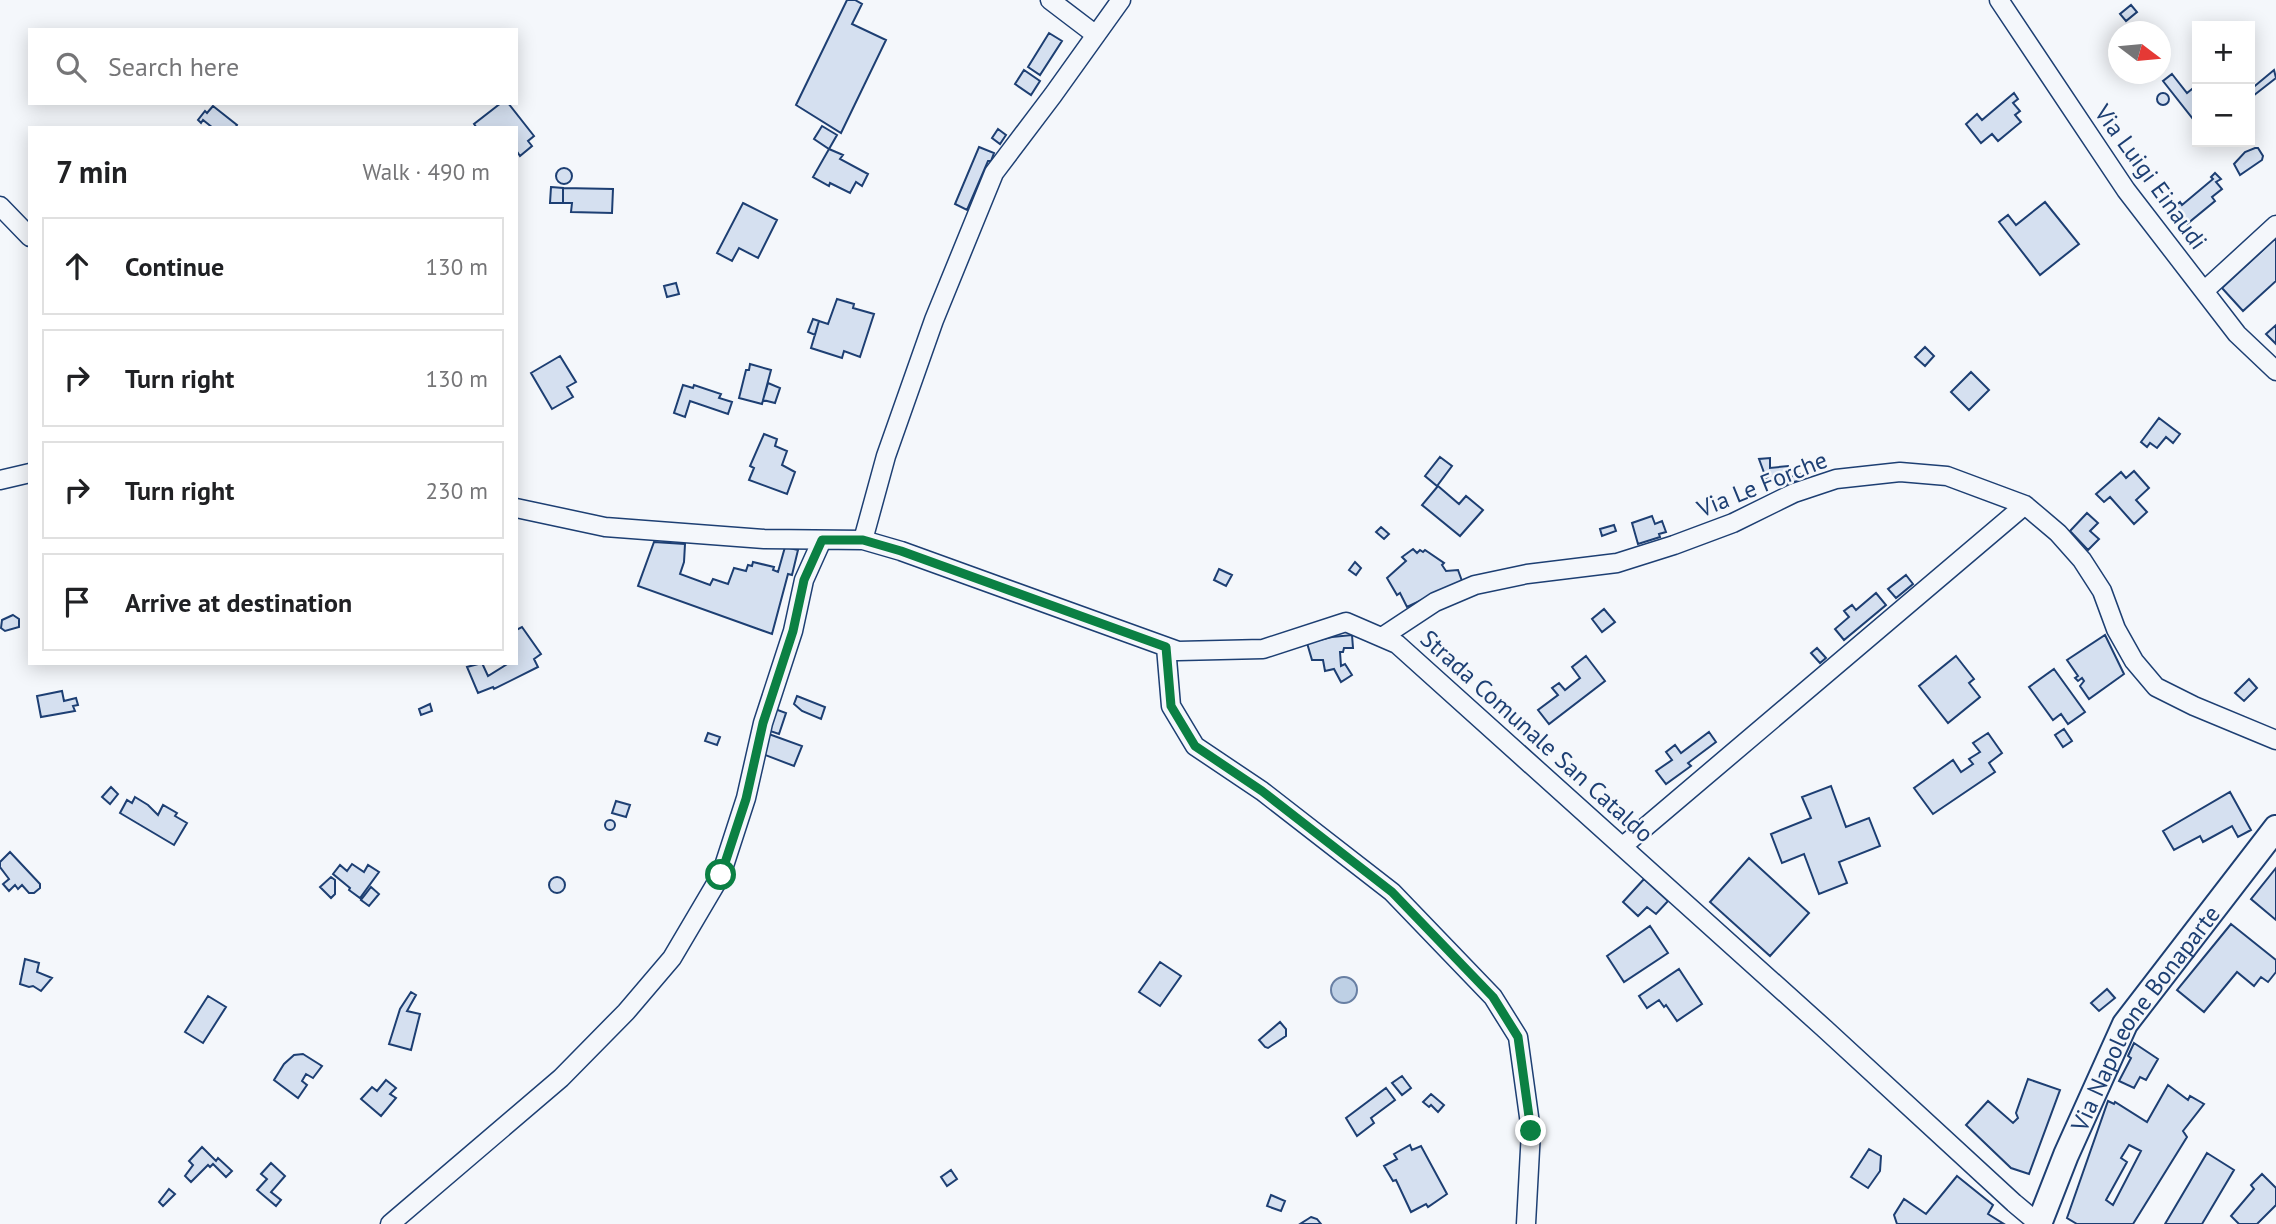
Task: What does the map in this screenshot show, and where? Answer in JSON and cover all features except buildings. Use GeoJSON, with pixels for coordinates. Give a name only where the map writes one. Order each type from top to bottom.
{"type":"FeatureCollection","features":[{"type":"Feature","properties":{"kind":"main road","name":"Via Napoleone Bonaparte"},"geometry":{"type":"LineString","coordinates":[[2039,1224],[2066,1154],[2125,1024],[2276,828]]}},
{"type":"Feature","properties":{"kind":"street"},"geometry":{"type":"LineString","coordinates":[[1050,0],[1096,35]]}},
{"type":"Feature","properties":{"kind":"street"},"geometry":{"type":"LineString","coordinates":[[863,540],[886,456],[934,320],[994,173],[1121,0]]}},
{"type":"Feature","properties":{"kind":"street","name":"Via Luigi Einaudi"},"geometry":{"type":"LineString","coordinates":[[1999,0],[2126,190],[2237,334],[2276,371]]}},
{"type":"Feature","properties":{"kind":"street"},"geometry":{"type":"LineString","coordinates":[[0,206],[28,235]]}},
{"type":"Feature","properties":{"kind":"street"},"geometry":{"type":"LineString","coordinates":[[2204,291],[2276,225]]}},
{"type":"Feature","properties":{"kind":"street","name":"Via Le Forche"},"geometry":{"type":"LineString","coordinates":[[1382,637],[1435,602],[1475,585],[1527,574],[1616,563],[1733,523],[1794,493],[1836,479],[1900,472],[1947,476],[2025,505],[2058,533],[2082,560],[2102,591],[2116,629],[2134,661],[2156,687],[2276,740]]}},
{"type":"Feature","properties":{"kind":"street"},"geometry":{"type":"LineString","coordinates":[[0,480],[28,473]]}},
{"type":"Feature","properties":{"kind":"street"},"geometry":{"type":"LineString","coordinates":[[1623,846],[2025,505]]}},
{"type":"Feature","properties":{"kind":"street","name":"Strada Comunale San Cataldo"},"geometry":{"type":"LineString","coordinates":[[518,508],[605,527],[764,539],[863,540],[901,551],[1178,651],[1263,649],[1346,622],[1397,644],[2039,1224]]}},
{"type":"Feature","properties":{"kind":"street"},"geometry":{"type":"LineString","coordinates":[[390,1224],[561,1078],[626,1012],[671,958],[721,875],[746,799],[763,723],[793,631],[804,580],[822,540]]}},
{"type":"Feature","properties":{"kind":"street"},"geometry":{"type":"LineString","coordinates":[[1166,647],[1171,706],[1195,746],[1262,791],[1392,892],[1493,997],[1506,1017],[1518,1037],[1531,1131],[1526,1224]]}},
{"type":"Feature","properties":{"kind":"water"},"geometry":{"type":"Polygon","coordinates":[[[1344,977],[1353,981],[1357,990],[1353,999],[1344,1003],[1335,999],[1331,990],[1335,981],[1344,977]]]}},
{"type":"Feature","properties":{"kind":"route"},"geometry":{"type":"LineString","coordinates":[[721,875],[746,799],[763,723],[793,631],[804,580],[822,540],[863,540],[901,551],[1166,647],[1171,706],[1195,746],[1262,791],[1392,892],[1493,997],[1518,1037],[1531,1131]]}}]}
